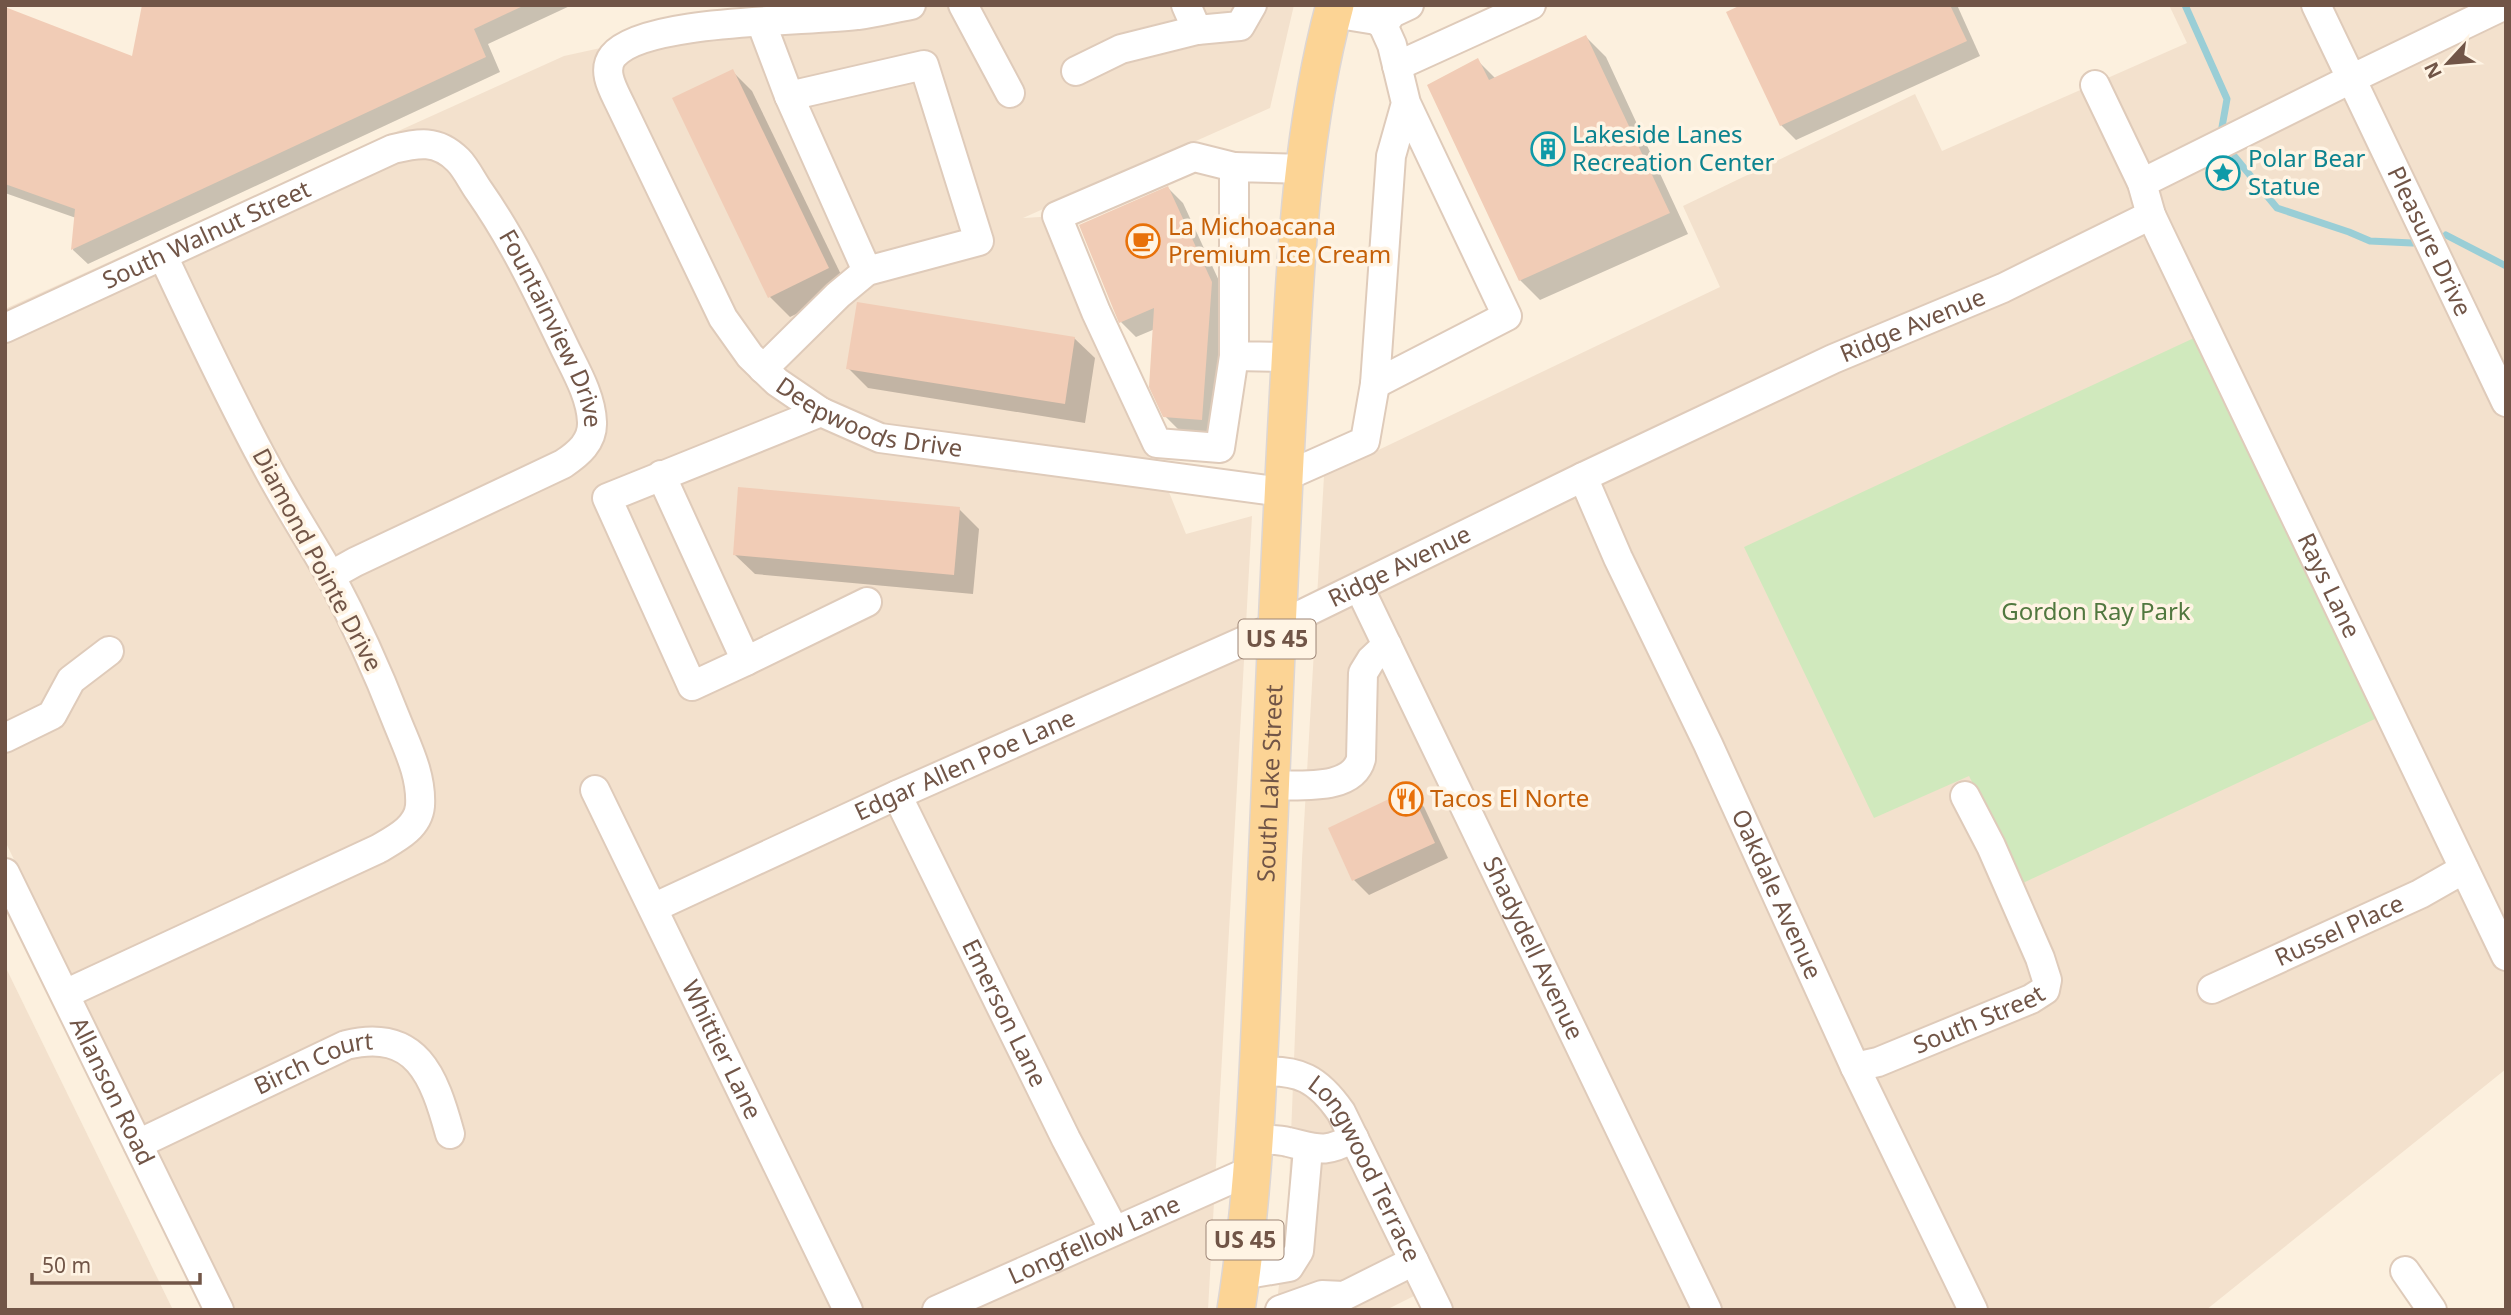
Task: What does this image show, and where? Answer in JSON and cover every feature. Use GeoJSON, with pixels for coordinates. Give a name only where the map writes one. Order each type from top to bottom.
{"type":"FeatureCollection","features":[{"type":"Feature","properties":{"kind":"main road","name":"South Lake Street"},"geometry":{"type":"LineString","coordinates":[[1239,1292],[1258,1072],[1290,357],[1314,98],[1334,9]]}},
{"type":"Feature","properties":{"kind":"street"},"geometry":{"type":"LineString","coordinates":[[963,5],[1010,93]]}},
{"type":"Feature","properties":{"kind":"street"},"geometry":{"type":"LineString","coordinates":[[1076,71],[1191,18],[1240,26],[1252,5]]}},
{"type":"Feature","properties":{"kind":"street"},"geometry":{"type":"LineString","coordinates":[[1383,25],[1392,13],[1409,5]]}},
{"type":"Feature","properties":{"kind":"street"},"geometry":{"type":"LineString","coordinates":[[1397,66],[1531,5]]}},
{"type":"Feature","properties":{"kind":"street","name":"Pleasure Drive"},"geometry":{"type":"LineString","coordinates":[[2316,5],[2506,402]]}},
{"type":"Feature","properties":{"kind":"street"},"geometry":{"type":"LineString","coordinates":[[2143,184],[2505,5]]}},
{"type":"Feature","properties":{"kind":"street"},"geometry":{"type":"LineString","coordinates":[[867,271],[789,96],[761,22],[859,15],[903,6]]}},
{"type":"Feature","properties":{"kind":"street"},"geometry":{"type":"LineString","coordinates":[[1334,9],[1376,20],[1383,25],[1392,46],[1406,103],[1507,316],[1375,384]]}},
{"type":"Feature","properties":{"kind":"street","name":"Deepwoods Drive"},"geometry":{"type":"LineString","coordinates":[[761,22],[666,33],[628,44],[614,55],[610,63],[609,80],[723,318],[750,356],[777,382],[821,412],[880,438],[1184,479],[1283,484]]}},
{"type":"Feature","properties":{"kind":"street"},"geometry":{"type":"LineString","coordinates":[[763,369],[838,295],[867,271],[979,241],[923,65],[789,96]]}},
{"type":"Feature","properties":{"kind":"street"},"geometry":{"type":"LineString","coordinates":[[2095,85],[2143,184],[2151,215]]}},
{"type":"Feature","properties":{"kind":"street"},"geometry":{"type":"LineString","coordinates":[[1283,484],[1365,441],[1375,384],[1391,156],[1406,103]]}},
{"type":"Feature","properties":{"kind":"street","name":"South Walnut Street"},"geometry":{"type":"LineString","coordinates":[[5,328],[310,185],[393,149],[410,145]]}},
{"type":"Feature","properties":{"kind":"street","name":"Fountainview Drive"},"geometry":{"type":"LineString","coordinates":[[330,576],[563,464],[579,453],[589,438],[592,422],[586,392],[532,280],[489,205],[457,159],[433,145],[410,145]]}},
{"type":"Feature","properties":{"kind":"street"},"geometry":{"type":"LineString","coordinates":[[1234,167],[1234,356],[1220,448],[1157,443],[1096,312],[1057,216],[1194,157],[1234,167],[1306,169]]}},
{"type":"Feature","properties":{"kind":"street","name":"Ridge Avenue"},"geometry":{"type":"LineString","coordinates":[[1278,626],[1833,359],[2003,288],[2151,215]]}},
{"type":"Feature","properties":{"kind":"street","name":"Rays Lane"},"geometry":{"type":"LineString","coordinates":[[2151,215],[2506,956]]}},
{"type":"Feature","properties":{"kind":"street","name":"Diamond Pointe Drive"},"geometry":{"type":"LineString","coordinates":[[65,994],[377,849],[402,835],[413,824],[420,809],[419,786],[412,760],[374,664],[330,576],[237,410],[163,256]]}},
{"type":"Feature","properties":{"kind":"street"},"geometry":{"type":"LineString","coordinates":[[1234,356],[1290,357]]}},
{"type":"Feature","properties":{"kind":"street"},"geometry":{"type":"LineString","coordinates":[[821,412],[607,498],[692,686],[867,603]]}},
{"type":"Feature","properties":{"kind":"street"},"geometry":{"type":"LineString","coordinates":[[1184,479],[1186,446]]}},
{"type":"Feature","properties":{"kind":"street"},"geometry":{"type":"LineString","coordinates":[[661,475],[746,662]]}},
{"type":"Feature","properties":{"kind":"street","name":"Oakdale Avenue"},"geometry":{"type":"LineString","coordinates":[[1583,477],[1618,558],[1708,744],[1856,1067],[1973,1310]]}},
{"type":"Feature","properties":{"kind":"street","name":"Shadydell Avenue"},"geometry":{"type":"LineString","coordinates":[[1359,587],[1707,1310]]}},
{"type":"Feature","properties":{"kind":"street","name":"Edgar Allen Poe Lane"},"geometry":{"type":"LineString","coordinates":[[653,908],[897,795],[1278,626]]}},
{"type":"Feature","properties":{"kind":"street"},"geometry":{"type":"LineString","coordinates":[[1271,786],[1336,782],[1358,768],[1361,759],[1363,673],[1371,660],[1387,645]]}},
{"type":"Feature","properties":{"kind":"street"},"geometry":{"type":"LineString","coordinates":[[5,738],[52,715],[71,680],[109,651]]}},
{"type":"Feature","properties":{"kind":"street","name":"Whittier Lane"},"geometry":{"type":"LineString","coordinates":[[595,790],[848,1310]]}},
{"type":"Feature","properties":{"kind":"street","name":"Emerson Lane"},"geometry":{"type":"LineString","coordinates":[[897,795],[1066,1139],[1114,1230]]}},
{"type":"Feature","properties":{"kind":"street","name":"South Street"},"geometry":{"type":"LineString","coordinates":[[1856,1067],[1878,1062],[2019,1005],[2045,990],[2047,980],[2040,958],[1991,846],[1965,796]]}},
{"type":"Feature","properties":{"kind":"street","name":"Russel Place"},"geometry":{"type":"LineString","coordinates":[[2212,989],[2420,894],[2464,869]]}},
{"type":"Feature","properties":{"kind":"street","name":"Allanson Road"},"geometry":{"type":"LineString","coordinates":[[5,873],[219,1310]]}},
{"type":"Feature","properties":{"kind":"street","name":"Birch Court"},"geometry":{"type":"LineString","coordinates":[[138,1144],[346,1045],[366,1041],[380,1041],[398,1047],[421,1060],[440,1097],[450,1134]]}},
{"type":"Feature","properties":{"kind":"street","name":"Longwood Terrace"},"geometry":{"type":"LineString","coordinates":[[1258,1072],[1283,1070],[1309,1079],[1328,1093],[1341,1112],[1438,1310]]}},
{"type":"Feature","properties":{"kind":"street"},"geometry":{"type":"LineString","coordinates":[[1252,1155],[1286,1142],[1308,1149],[1335,1148],[1354,1138]]}},
{"type":"Feature","properties":{"kind":"street"},"geometry":{"type":"LineString","coordinates":[[1239,1292],[1289,1267],[1298,1251],[1308,1149]]}},
{"type":"Feature","properties":{"kind":"street","name":"Longfellow Lane"},"geometry":{"type":"LineString","coordinates":[[937,1310],[1114,1230],[1252,1155]]}},
{"type":"Feature","properties":{"kind":"street"},"geometry":{"type":"LineString","coordinates":[[1280,1310],[1322,1295],[1344,1296],[1414,1261]]}},
{"type":"Feature","properties":{"kind":"street"},"geometry":{"type":"LineString","coordinates":[[2405,1271],[2432,1310]]}},
{"type":"Feature","properties":{"kind":"shaded area"},"geometry":{"type":"Polygon","coordinates":[[[797,5],[1294,5],[1270,108],[1023,218],[1057,216],[1186,534],[1252,516],[1208,1310],[233,1310],[5,841],[5,309],[564,56],[797,5]]]}},
{"type":"Feature","properties":{"kind":"shaded area"},"geometry":{"type":"Polygon","coordinates":[[[2169,5],[2506,5],[2506,1069],[2206,1310],[1423,1310],[1416,1295],[1386,1310],[1276,1310],[1288,1210],[1302,859],[1324,476],[1720,287],[1683,206],[1915,94],[1942,151],[2187,43],[2169,5]]]}},
{"type":"Feature","properties":{"kind":"shaded area"},"geometry":{"type":"Polygon","coordinates":[[[5,966],[173,1310],[5,1310],[5,966]]]}},
{"type":"Feature","properties":{"kind":"green space","name":"Gordon Ray Park"},"geometry":{"type":"Polygon","coordinates":[[[2194,338],[2377,718],[2023,883],[1969,776],[1874,818],[1744,547],[2194,338]]]}},
{"type":"Feature","properties":{"kind":"building"},"geometry":{"type":"Polygon","coordinates":[[[142,5],[525,5],[474,29],[486,57],[71,250],[75,209],[5,184],[5,7],[132,56],[142,5]]]}},
{"type":"Feature","properties":{"kind":"building"},"geometry":{"type":"Polygon","coordinates":[[[1741,5],[1950,5],[1967,41],[1780,126],[1726,12],[1741,5]]]}},
{"type":"Feature","properties":{"kind":"building","name":"Lakeside Lanes Recreation Center"},"geometry":{"type":"Polygon","coordinates":[[[1586,35],[1670,213],[1519,281],[1427,85],[1478,58],[1489,80],[1586,35]]]}},
{"type":"Feature","properties":{"kind":"building"},"geometry":{"type":"Polygon","coordinates":[[[733,69],[829,268],[768,298],[672,98],[733,69]]]}},
{"type":"Feature","properties":{"kind":"building"},"geometry":{"type":"Polygon","coordinates":[[[1168,186],[1212,282],[1202,420],[1163,417],[1149,387],[1154,308],[1119,323],[1079,225],[1168,186]]]}},
{"type":"Feature","properties":{"kind":"building"},"geometry":{"type":"Polygon","coordinates":[[[857,302],[1075,337],[1065,404],[846,369],[857,302]]]}},
{"type":"Feature","properties":{"kind":"building"},"geometry":{"type":"Polygon","coordinates":[[[738,487],[960,507],[954,575],[733,555],[738,487]]]}},
{"type":"Feature","properties":{"kind":"building"},"geometry":{"type":"Polygon","coordinates":[[[1410,789],[1435,843],[1352,881],[1328,828],[1410,789]]]}},
{"type":"Feature","properties":{"kind":"waterway"},"geometry":{"type":"LineString","coordinates":[[2185,5],[2227,99],[2222,127]]}},
{"type":"Feature","properties":{"kind":"waterway"},"geometry":{"type":"LineString","coordinates":[[2235,157],[2277,208],[2370,241],[2412,243]]}},
{"type":"Feature","properties":{"kind":"waterway"},"geometry":{"type":"LineString","coordinates":[[2446,235],[2506,266]]}},
{"type":"Feature","properties":{"kind":"place","name":"Lakeside Lanes Recreation Center"},"geometry":{"type":"Point","coordinates":[1548,149]}},
{"type":"Feature","properties":{"kind":"place","name":"Polar Bear Statue"},"geometry":{"type":"Point","coordinates":[2223,173]}},
{"type":"Feature","properties":{"kind":"place","name":"La Michoacana Premium Ice Cream"},"geometry":{"type":"Point","coordinates":[1143,241]}},
{"type":"Feature","properties":{"kind":"place","name":"Tacos El Norte"},"geometry":{"type":"Point","coordinates":[1406,799]}}]}
